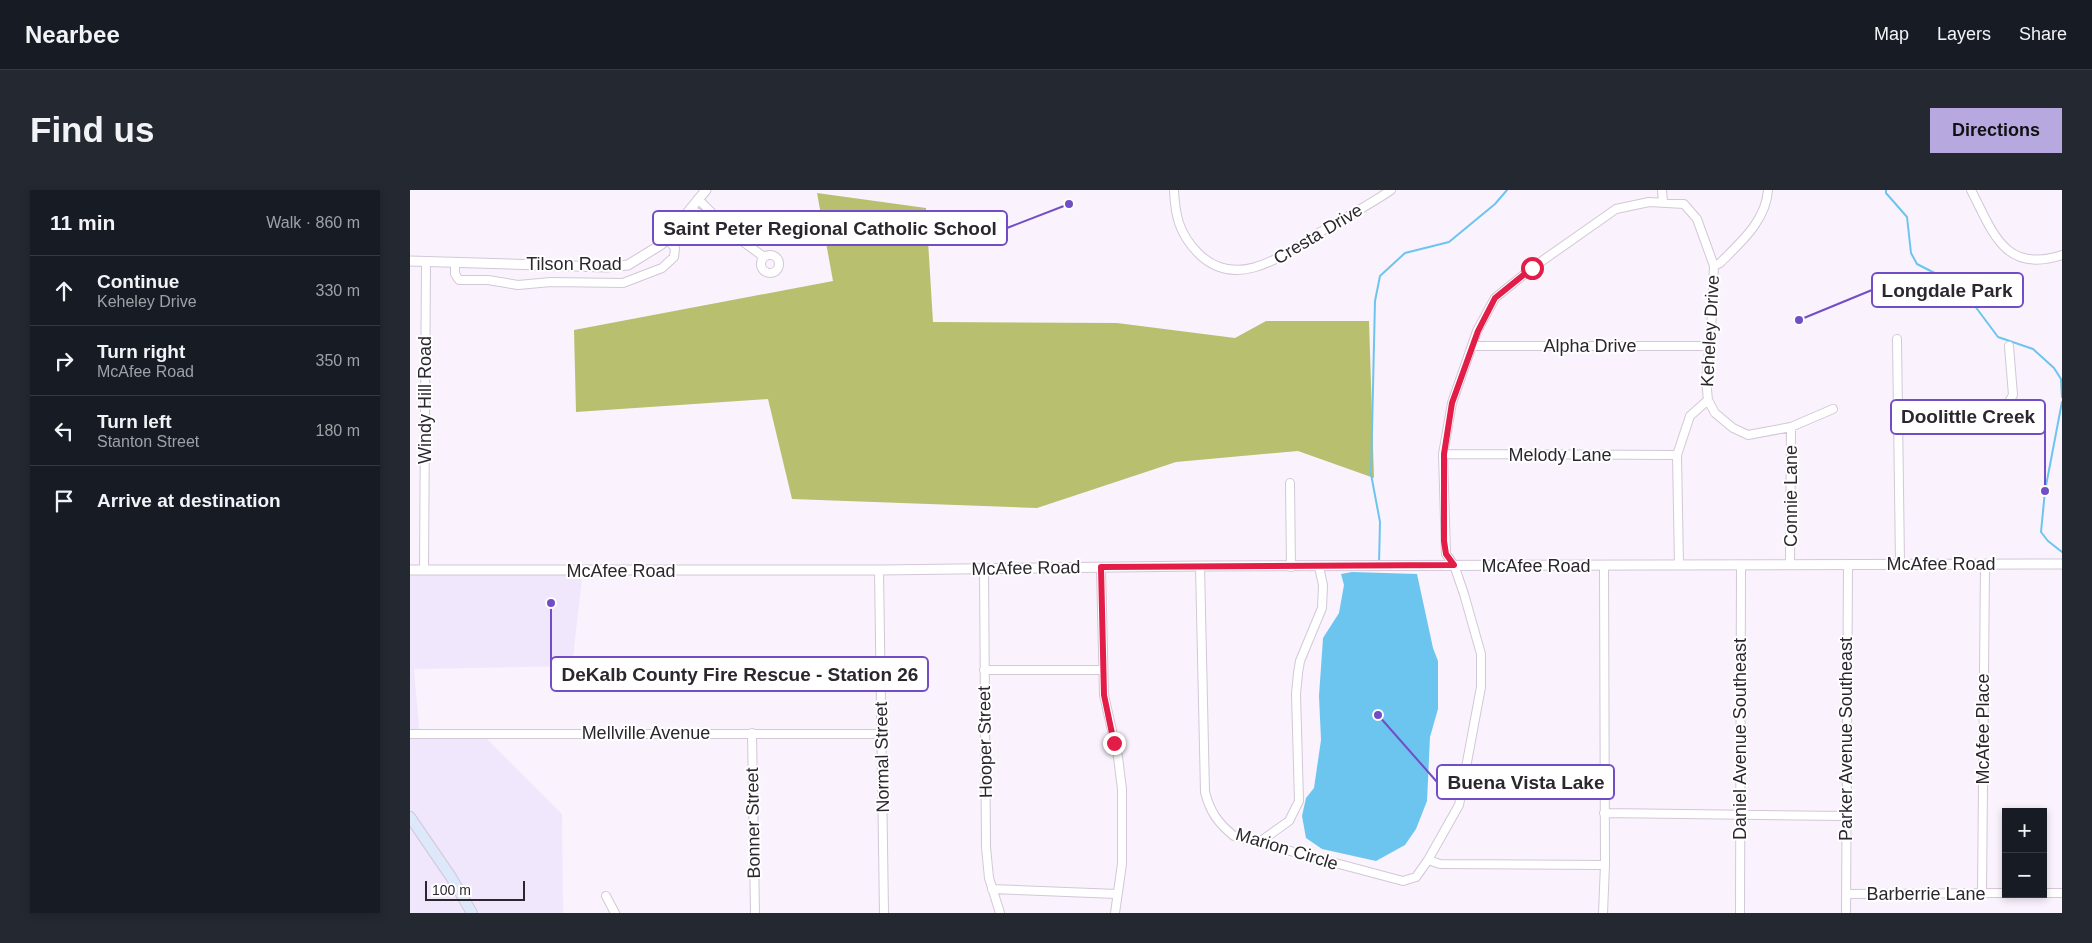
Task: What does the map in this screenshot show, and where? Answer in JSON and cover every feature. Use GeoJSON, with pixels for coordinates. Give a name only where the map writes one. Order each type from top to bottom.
{"type":"FeatureCollection","features":[{"type":"Feature","properties":{"kind":"main road"},"geometry":{"type":"LineString","coordinates":[[410,818],[451,877],[472,913]]}},
{"type":"Feature","properties":{"kind":"street","name":"Tilson Road"},"geometry":{"type":"LineString","coordinates":[[410,261],[606,267],[628,265],[661,245],[706,190]]}},
{"type":"Feature","properties":{"kind":"street","name":"Cresta Drive"},"geometry":{"type":"LineString","coordinates":[[1174,190],[1176,218],[1188,243],[1208,264],[1222,269],[1238,269],[1262,266],[1272,262],[1391,190]]}},
{"type":"Feature","properties":{"kind":"street"},"geometry":{"type":"LineString","coordinates":[[1662,190],[1663,202]]}},
{"type":"Feature","properties":{"kind":"street"},"geometry":{"type":"LineString","coordinates":[[1714,266],[1720,263],[1747,236],[1765,206],[1768,190]]}},
{"type":"Feature","properties":{"kind":"street"},"geometry":{"type":"LineString","coordinates":[[1971,190],[1998,240],[2013,255],[2035,261],[2062,254]]}},
{"type":"Feature","properties":{"kind":"street"},"geometry":{"type":"LineString","coordinates":[[698,199],[711,212],[716,222]]}},
{"type":"Feature","properties":{"kind":"street","name":"Keheley Drive"},"geometry":{"type":"LineString","coordinates":[[1454,565],[1446,554],[1444,541],[1444,454],[1452,403],[1472,346],[1495,298],[1532,268],[1616,209],[1640,202],[1675,202],[1689,208],[1697,220],[1714,266],[1706,380],[1708,400],[1715,413],[1733,428],[1748,435],[1791,427],[1833,408]]}},
{"type":"Feature","properties":{"kind":"street"},"geometry":{"type":"LineString","coordinates":[[690,209],[716,222],[764,257]]}},
{"type":"Feature","properties":{"kind":"street"},"geometry":{"type":"LineString","coordinates":[[455,262],[454,274],[458,280],[465,281],[488,280],[518,285],[551,282],[623,283],[662,268],[674,257],[675,248],[667,238]]}},
{"type":"Feature","properties":{"kind":"street","name":"Windy Hill Road"},"geometry":{"type":"LineString","coordinates":[[424,570],[426,261]]}},
{"type":"Feature","properties":{"kind":"street"},"geometry":{"type":"LineString","coordinates":[[1897,339],[1900,564]]}},
{"type":"Feature","properties":{"kind":"street","name":"Alpha Drive"},"geometry":{"type":"LineString","coordinates":[[1472,346],[1709,346]]}},
{"type":"Feature","properties":{"kind":"street"},"geometry":{"type":"LineString","coordinates":[[1898,418],[1984,416],[1998,412],[2008,405],[2013,395],[2010,346]]}},
{"type":"Feature","properties":{"kind":"street"},"geometry":{"type":"LineString","coordinates":[[1679,565],[1677,455],[1690,416],[1708,400]]}},
{"type":"Feature","properties":{"kind":"street","name":"Connie Lane"},"geometry":{"type":"LineString","coordinates":[[1790,565],[1791,427]]}},
{"type":"Feature","properties":{"kind":"street","name":"Melody Lane"},"geometry":{"type":"LineString","coordinates":[[1444,454],[1677,455]]}},
{"type":"Feature","properties":{"kind":"street"},"geometry":{"type":"LineString","coordinates":[[1290,483],[1291,567]]}},
{"type":"Feature","properties":{"kind":"street","name":"McAfee Road"},"geometry":{"type":"LineString","coordinates":[[410,570],[880,570],[1454,565],[2061,565]]}},
{"type":"Feature","properties":{"kind":"street","name":"Marion Circle"},"geometry":{"type":"LineString","coordinates":[[1200,566],[1205,792],[1210,809],[1220,825],[1234,836],[1403,881],[1416,877],[1428,860],[1458,805],[1481,687],[1481,654],[1454,565]]}},
{"type":"Feature","properties":{"kind":"street","name":"Daniel Avenue Southeast"},"geometry":{"type":"LineString","coordinates":[[1740,913],[1741,565]]}},
{"type":"Feature","properties":{"kind":"street","name":"Parker Avenue Southeast"},"geometry":{"type":"LineString","coordinates":[[1846,913],[1845,816],[1848,565]]}},
{"type":"Feature","properties":{"kind":"street","name":"McAfee Place"},"geometry":{"type":"LineString","coordinates":[[1982,893],[1985,565]]}},
{"type":"Feature","properties":{"kind":"street"},"geometry":{"type":"LineString","coordinates":[[1603,913],[1605,865],[1604,566]]}},
{"type":"Feature","properties":{"kind":"street"},"geometry":{"type":"LineString","coordinates":[[1101,567],[1104,695],[1118,758],[1122,789],[1122,864],[1114,913]]}},
{"type":"Feature","properties":{"kind":"street"},"geometry":{"type":"LineString","coordinates":[[1258,843],[1289,821],[1299,800],[1296,694],[1300,661],[1322,608],[1323,585],[1319,567]]}},
{"type":"Feature","properties":{"kind":"street","name":"Hooper Street"},"geometry":{"type":"LineString","coordinates":[[984,569],[986,847],[989,878],[1000,913]]}},
{"type":"Feature","properties":{"kind":"street","name":"Normal Street"},"geometry":{"type":"LineString","coordinates":[[880,570],[884,913]]}},
{"type":"Feature","properties":{"kind":"street"},"geometry":{"type":"LineString","coordinates":[[984,670],[1102,670]]}},
{"type":"Feature","properties":{"kind":"street","name":"Bonner Street"},"geometry":{"type":"LineString","coordinates":[[752,733],[755,913]]}},
{"type":"Feature","properties":{"kind":"street","name":"Mellville Avenue"},"geometry":{"type":"LineString","coordinates":[[410,734],[881,734]]}},
{"type":"Feature","properties":{"kind":"street"},"geometry":{"type":"LineString","coordinates":[[1604,813],[1845,816]]}},
{"type":"Feature","properties":{"kind":"street"},"geometry":{"type":"LineString","coordinates":[[1428,860],[1440,864],[1605,865]]}},
{"type":"Feature","properties":{"kind":"street"},"geometry":{"type":"LineString","coordinates":[[992,889],[1117,894]]}},
{"type":"Feature","properties":{"kind":"street","name":"Barberrie Lane"},"geometry":{"type":"LineString","coordinates":[[1846,894],[2002,893]]}},
{"type":"Feature","properties":{"kind":"street"},"geometry":{"type":"LineString","coordinates":[[2047,893],[2062,893]]}},
{"type":"Feature","properties":{"kind":"street"},"geometry":{"type":"LineString","coordinates":[[606,896],[615,913]]}},
{"type":"Feature","properties":{"kind":"shaded area"},"geometry":{"type":"Polygon","coordinates":[[[410,569],[583,569],[572,666],[414,669],[420,738],[485,737],[562,814],[563,913],[410,913],[410,569]]]}},
{"type":"Feature","properties":{"kind":"green space"},"geometry":{"type":"Polygon","coordinates":[[[817,193],[926,208],[933,322],[1117,323],[1235,338],[1266,321],[1369,321],[1374,478],[1298,451],[1176,462],[1037,508],[792,499],[768,399],[576,412],[574,330],[833,281],[817,193]]]}},
{"type":"Feature","properties":{"kind":"water"},"geometry":{"type":"Polygon","coordinates":[[[1352,572],[1417,574],[1433,648],[1438,661],[1438,709],[1430,737],[1427,801],[1416,829],[1405,845],[1376,861],[1322,849],[1306,838],[1302,816],[1306,798],[1314,788],[1321,740],[1319,696],[1323,638],[1339,613],[1344,585],[1341,574],[1352,572]]]}},
{"type":"Feature","properties":{"kind":"waterway"},"geometry":{"type":"LineString","coordinates":[[1379,563],[1380,522],[1371,474],[1375,301],[1380,276],[1405,253],[1449,242],[1495,204],[1507,190]]}},
{"type":"Feature","properties":{"kind":"waterway"},"geometry":{"type":"LineString","coordinates":[[1886,190],[1886,193],[1907,217],[1911,253],[1917,264],[1960,286],[1998,337],[2033,349],[2054,368],[2061,379],[2062,397]]}},
{"type":"Feature","properties":{"kind":"waterway"},"geometry":{"type":"LineString","coordinates":[[2062,402],[2045,491],[2041,532],[2048,541],[2062,552]]}},
{"type":"Feature","properties":{"kind":"place","name":"Saint Peter Regional Catholic School"},"geometry":{"type":"Point","coordinates":[1069,204]}},
{"type":"Feature","properties":{"kind":"place","name":"Longdale Park"},"geometry":{"type":"Point","coordinates":[1799,320]}},
{"type":"Feature","properties":{"kind":"place","name":"Doolittle Creek"},"geometry":{"type":"Point","coordinates":[2045,491]}},
{"type":"Feature","properties":{"kind":"place","name":"DeKalb County Fire Rescue - Station 26"},"geometry":{"type":"Point","coordinates":[551,603]}},
{"type":"Feature","properties":{"kind":"place","name":"Buena Vista Lake"},"geometry":{"type":"Point","coordinates":[1378,715]}},
{"type":"Feature","properties":{"kind":"route"},"geometry":{"type":"LineString","coordinates":[[1114,743],[1108,720],[1102,670],[1101,567],[1454,565],[1446,554],[1444,541],[1444,454],[1452,403],[1478,331],[1495,298],[1532,268]]}}]}
